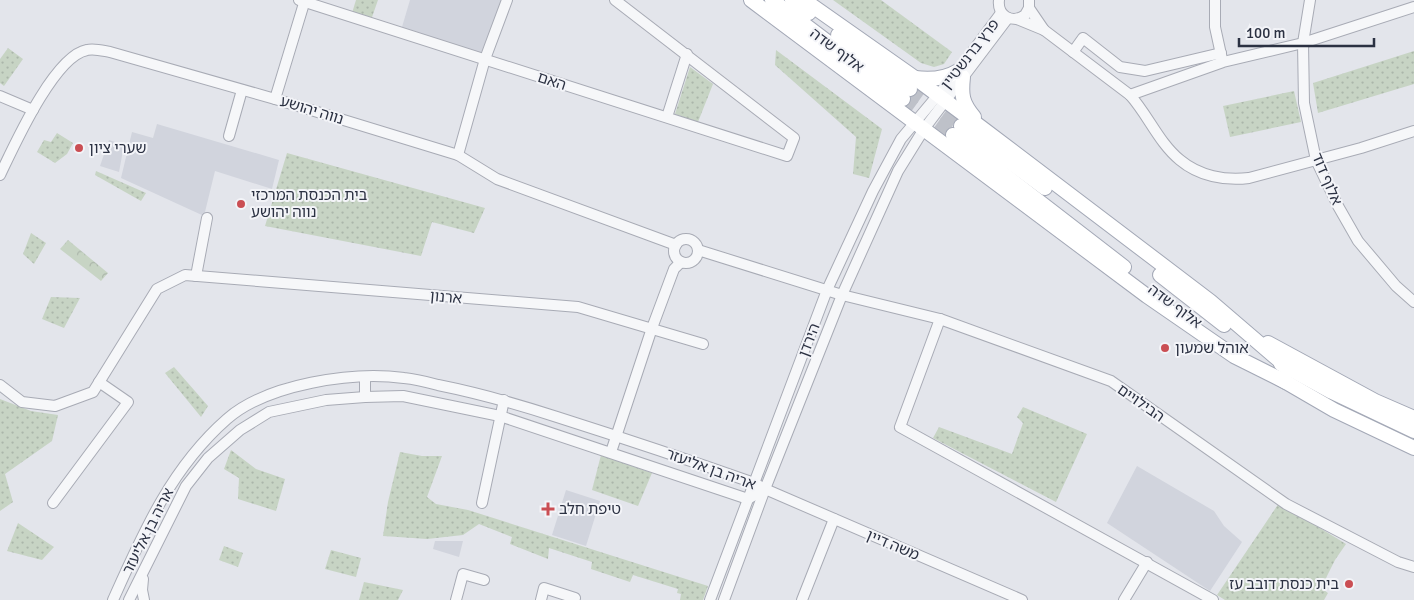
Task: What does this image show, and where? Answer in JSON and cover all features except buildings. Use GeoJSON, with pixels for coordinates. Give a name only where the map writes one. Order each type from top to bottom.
{"type":"FeatureCollection","features":[{"type":"Feature","properties":{"kind":"main road"},"geometry":{"type":"LineString","coordinates":[[751,0],[1147,296],[1234,356],[1287,375]]}},
{"type":"Feature","properties":{"kind":"main road","name":"אלוף שדה"},"geometry":{"type":"LineString","coordinates":[[772,0],[909,89]]}},
{"type":"Feature","properties":{"kind":"main road","name":"אלוף שדה"},"geometry":{"type":"LineString","coordinates":[[792,0],[909,89]]}},
{"type":"Feature","properties":{"kind":"main road"},"geometry":{"type":"LineString","coordinates":[[804,0],[909,89],[942,97],[1210,301],[1287,375]]}},
{"type":"Feature","properties":{"kind":"main road"},"geometry":{"type":"LineString","coordinates":[[909,89],[925,79],[944,78],[960,74],[963,103],[982,128]]}},
{"type":"Feature","properties":{"kind":"main road","name":"אלוף שדה"},"geometry":{"type":"LineString","coordinates":[[957,130],[1214,335],[1287,375],[1414,431]]}},
{"type":"Feature","properties":{"kind":"main road"},"geometry":{"type":"LineString","coordinates":[[1241,329],[1375,401],[1414,418]]}},
{"type":"Feature","properties":{"kind":"main road","name":"אלוף שדה"},"geometry":{"type":"LineString","coordinates":[[1287,375],[1334,410],[1414,448]]}},
{"type":"Feature","properties":{"kind":"street"},"geometry":{"type":"LineString","coordinates":[[458,155],[485,59],[507,0]]}},
{"type":"Feature","properties":{"kind":"street"},"geometry":{"type":"LineString","coordinates":[[615,0],[687,54],[667,117]]}},
{"type":"Feature","properties":{"kind":"street"},"geometry":{"type":"LineString","coordinates":[[999,0],[999,9],[1009,17],[1044,30],[1130,95],[1180,160],[1206,175],[1232,180],[1249,178],[1414,131]]}},
{"type":"Feature","properties":{"kind":"street"},"geometry":{"type":"LineString","coordinates":[[1215,0],[1215,27],[1222,58]]}},
{"type":"Feature","properties":{"kind":"street","name":"אלוף דוד"},"geometry":{"type":"LineString","coordinates":[[1310,0],[1303,43],[1304,103],[1316,160],[1338,206],[1358,241],[1396,286],[1414,302]]}},
{"type":"Feature","properties":{"kind":"street"},"geometry":{"type":"LineString","coordinates":[[275,99],[303,1]]}},
{"type":"Feature","properties":{"kind":"street","name":"האם"},"geometry":{"type":"LineString","coordinates":[[303,1],[787,156],[794,138],[687,54]]}},
{"type":"Feature","properties":{"kind":"street"},"geometry":{"type":"LineString","coordinates":[[1029,2],[1044,30]]}},
{"type":"Feature","properties":{"kind":"street","name":"פרץ ברנשטיין"},"geometry":{"type":"LineString","coordinates":[[942,97],[1009,17],[1025,15],[1029,2]]}},
{"type":"Feature","properties":{"kind":"street"},"geometry":{"type":"LineString","coordinates":[[1073,52],[1083,38],[1120,67],[1145,71],[1303,43],[1412,5]]}},
{"type":"Feature","properties":{"kind":"street","name":"נווה יהושע"},"geometry":{"type":"LineString","coordinates":[[0,175],[33,110],[60,68],[74,56],[87,50],[110,52],[275,99],[458,155],[497,179],[676,244]]}},
{"type":"Feature","properties":{"kind":"street"},"geometry":{"type":"LineString","coordinates":[[1130,95],[1222,58]]}},
{"type":"Feature","properties":{"kind":"street"},"geometry":{"type":"LineString","coordinates":[[229,136],[242,90]]}},
{"type":"Feature","properties":{"kind":"street"},"geometry":{"type":"LineString","coordinates":[[0,96],[33,110]]}},
{"type":"Feature","properties":{"kind":"street","name":"הירדן"},"geometry":{"type":"LineString","coordinates":[[724,600],[765,489],[842,295],[919,126],[942,97]]}},
{"type":"Feature","properties":{"kind":"street","name":"הירדן"},"geometry":{"type":"LineString","coordinates":[[710,600],[827,290],[874,191],[902,139],[919,126]]}},
{"type":"Feature","properties":{"kind":"street"},"geometry":{"type":"LineString","coordinates":[[196,276],[207,218]]}},
{"type":"Feature","properties":{"kind":"street"},"geometry":{"type":"LineString","coordinates":[[698,250],[693,260],[685,263],[681,262],[674,252],[676,244],[682,240],[689,240],[695,244],[698,250],[842,295]]}},
{"type":"Feature","properties":{"kind":"street"},"geometry":{"type":"LineString","coordinates":[[611,452],[652,328],[674,270],[681,262]]}},
{"type":"Feature","properties":{"kind":"street","name":"ארנון"},"geometry":{"type":"LineString","coordinates":[[100,382],[157,289],[185,275],[578,307],[702,344]]}},
{"type":"Feature","properties":{"kind":"street","name":"הבילויים"},"geometry":{"type":"LineString","coordinates":[[842,295],[940,319],[1111,382],[1286,504],[1398,562],[1414,567]]}},
{"type":"Feature","properties":{"kind":"street"},"geometry":{"type":"LineString","coordinates":[[940,319],[900,427],[1213,600]]}},
{"type":"Feature","properties":{"kind":"street"},"geometry":{"type":"LineString","coordinates":[[365,377],[365,397]]}},
{"type":"Feature","properties":{"kind":"street","name":"אריה בן אליעזר"},"geometry":{"type":"LineString","coordinates":[[113,600],[154,512],[174,478],[200,446],[229,418],[259,399],[324,380],[365,377],[403,378],[504,400],[617,436],[754,483],[765,489]]}},
{"type":"Feature","properties":{"kind":"street"},"geometry":{"type":"LineString","coordinates":[[0,385],[22,402],[55,406],[93,392],[100,382],[128,402],[52,503]]}},
{"type":"Feature","properties":{"kind":"street","name":"אריה בן אליעזר"},"geometry":{"type":"LineString","coordinates":[[129,600],[186,486],[208,458],[240,430],[269,412],[326,400],[403,396],[500,416],[748,499],[765,489]]}},
{"type":"Feature","properties":{"kind":"street"},"geometry":{"type":"LineString","coordinates":[[482,503],[504,400]]}},
{"type":"Feature","properties":{"kind":"street","name":"משה דיין"},"geometry":{"type":"LineString","coordinates":[[765,489],[1022,600]]}},
{"type":"Feature","properties":{"kind":"street"},"geometry":{"type":"LineString","coordinates":[[802,600],[834,519]]}},
{"type":"Feature","properties":{"kind":"street"},"geometry":{"type":"LineString","coordinates":[[1124,600],[1147,562]]}},
{"type":"Feature","properties":{"kind":"street"},"geometry":{"type":"LineString","coordinates":[[144,569],[142,590],[144,600]]}},
{"type":"Feature","properties":{"kind":"street"},"geometry":{"type":"LineString","coordinates":[[456,600],[463,574],[484,580]]}},
{"type":"Feature","properties":{"kind":"street"},"geometry":{"type":"LineString","coordinates":[[541,600],[544,588],[575,598]]}},
{"type":"Feature","properties":{"kind":"shaded area"},"geometry":{"type":"Polygon","coordinates":[[[410,0],[503,0],[481,53],[402,27],[410,0]]]}},
{"type":"Feature","properties":{"kind":"shaded area"},"geometry":{"type":"Polygon","coordinates":[[[157,124],[279,160],[272,189],[215,171],[204,216],[121,178],[132,132],[153,138],[157,124]]]}},
{"type":"Feature","properties":{"kind":"shaded area"},"geometry":{"type":"Polygon","coordinates":[[[109,140],[124,145],[119,172],[100,166],[109,140]]]}},
{"type":"Feature","properties":{"kind":"shaded area"},"geometry":{"type":"Polygon","coordinates":[[[1137,466],[1214,511],[1224,526],[1242,542],[1210,591],[1107,523],[1137,466]]]}},
{"type":"Feature","properties":{"kind":"shaded area"},"geometry":{"type":"Polygon","coordinates":[[[566,490],[600,501],[586,546],[552,535],[566,490]]]}},
{"type":"Feature","properties":{"kind":"shaded area"},"geometry":{"type":"Polygon","coordinates":[[[435,541],[463,541],[459,557],[433,549],[435,541]]]}},
{"type":"Feature","properties":{"kind":"green space"},"geometry":{"type":"Polygon","coordinates":[[[356,0],[378,0],[371,20],[352,13],[356,0]]]}},
{"type":"Feature","properties":{"kind":"green space"},"geometry":{"type":"Polygon","coordinates":[[[833,0],[881,0],[952,52],[944,64],[934,67],[921,63],[833,0]]]}},
{"type":"Feature","properties":{"kind":"green space"},"geometry":{"type":"Polygon","coordinates":[[[8,48],[23,59],[4,86],[0,83],[0,59],[8,48]]]}},
{"type":"Feature","properties":{"kind":"green space"},"geometry":{"type":"Polygon","coordinates":[[[776,50],[882,129],[869,178],[853,174],[856,137],[775,65],[776,50]]]}},
{"type":"Feature","properties":{"kind":"green space"},"geometry":{"type":"Polygon","coordinates":[[[1414,51],[1414,84],[1318,113],[1313,83],[1414,51]]]}},
{"type":"Feature","properties":{"kind":"green space"},"geometry":{"type":"Polygon","coordinates":[[[690,67],[713,84],[698,122],[675,114],[690,67]]]}},
{"type":"Feature","properties":{"kind":"green space"},"geometry":{"type":"Polygon","coordinates":[[[1294,91],[1301,122],[1230,137],[1223,106],[1294,91]]]}},
{"type":"Feature","properties":{"kind":"green space"},"geometry":{"type":"Polygon","coordinates":[[[57,133],[73,143],[67,154],[55,163],[37,152],[44,140],[51,142],[57,133]]]}},
{"type":"Feature","properties":{"kind":"green space"},"geometry":{"type":"Polygon","coordinates":[[[287,153],[485,208],[474,233],[432,222],[421,256],[265,226],[287,153]]]}},
{"type":"Feature","properties":{"kind":"green space"},"geometry":{"type":"Polygon","coordinates":[[[96,171],[146,193],[141,201],[95,175],[96,171]]]}},
{"type":"Feature","properties":{"kind":"green space"},"geometry":{"type":"Polygon","coordinates":[[[31,233],[46,243],[34,264],[23,254],[31,233]]]}},
{"type":"Feature","properties":{"kind":"green space"},"geometry":{"type":"Polygon","coordinates":[[[68,240],[108,273],[101,281],[60,249],[68,240]]]}},
{"type":"Feature","properties":{"kind":"green space"},"geometry":{"type":"Polygon","coordinates":[[[51,297],[80,298],[64,328],[42,319],[51,297]]]}},
{"type":"Feature","properties":{"kind":"green space"},"geometry":{"type":"Polygon","coordinates":[[[174,367],[208,406],[201,417],[165,373],[174,367]]]}},
{"type":"Feature","properties":{"kind":"green space"},"geometry":{"type":"Polygon","coordinates":[[[0,399],[31,411],[58,415],[52,441],[5,474],[13,502],[0,511],[0,399]]]}},
{"type":"Feature","properties":{"kind":"green space"},"geometry":{"type":"Polygon","coordinates":[[[1023,407],[1087,434],[1056,502],[933,438],[939,427],[1012,454],[1023,423],[1017,417],[1023,407]]]}},
{"type":"Feature","properties":{"kind":"green space"},"geometry":{"type":"Polygon","coordinates":[[[231,450],[256,469],[285,479],[276,511],[238,499],[239,478],[224,469],[231,450]]]}},
{"type":"Feature","properties":{"kind":"green space"},"geometry":{"type":"Polygon","coordinates":[[[400,452],[422,456],[442,456],[427,497],[436,504],[468,510],[708,586],[703,600],[680,600],[681,594],[677,593],[678,589],[633,575],[630,582],[591,569],[592,562],[549,548],[548,559],[510,544],[512,537],[479,524],[463,535],[427,539],[383,536],[388,502],[400,452]]]}},
{"type":"Feature","properties":{"kind":"green space"},"geometry":{"type":"Polygon","coordinates":[[[601,455],[652,473],[638,506],[592,490],[601,455]]]}},
{"type":"Feature","properties":{"kind":"green space"},"geometry":{"type":"Polygon","coordinates":[[[1279,503],[1346,544],[1335,560],[1321,588],[1328,593],[1324,600],[1225,600],[1217,595],[1279,503]]]}},
{"type":"Feature","properties":{"kind":"green space"},"geometry":{"type":"Polygon","coordinates":[[[18,523],[54,547],[42,560],[7,551],[18,523]]]}},
{"type":"Feature","properties":{"kind":"green space"},"geometry":{"type":"Polygon","coordinates":[[[224,546],[243,553],[238,567],[219,560],[224,546]]]}},
{"type":"Feature","properties":{"kind":"green space"},"geometry":{"type":"Polygon","coordinates":[[[331,550],[361,558],[356,577],[325,569],[331,550]]]}},
{"type":"Feature","properties":{"kind":"green space"},"geometry":{"type":"Polygon","coordinates":[[[364,582],[403,590],[398,600],[359,600],[364,582]]]}},
{"type":"Feature","properties":{"kind":"tunnel"},"geometry":{"type":"LineString","coordinates":[[910,89],[961,126]]}},
{"type":"Feature","properties":{"kind":"tunnel"},"geometry":{"type":"LineString","coordinates":[[903,99],[953,135]]}},
{"type":"Feature","properties":{"kind":"place","name":"שערי ציון"},"geometry":{"type":"Point","coordinates":[79,148]}},
{"type":"Feature","properties":{"kind":"place","name":"בית הכנסת המרכזי נווה יהושע"},"geometry":{"type":"Point","coordinates":[241,204]}},
{"type":"Feature","properties":{"kind":"place","name":"אוהל שמעון"},"geometry":{"type":"Point","coordinates":[1165,348]}},
{"type":"Feature","properties":{"kind":"place","name":"טיפת חלב"},"geometry":{"type":"Point","coordinates":[548,509]}},
{"type":"Feature","properties":{"kind":"place","name":"בית כנסת דובב עז"},"geometry":{"type":"Point","coordinates":[1349,584]}}]}
